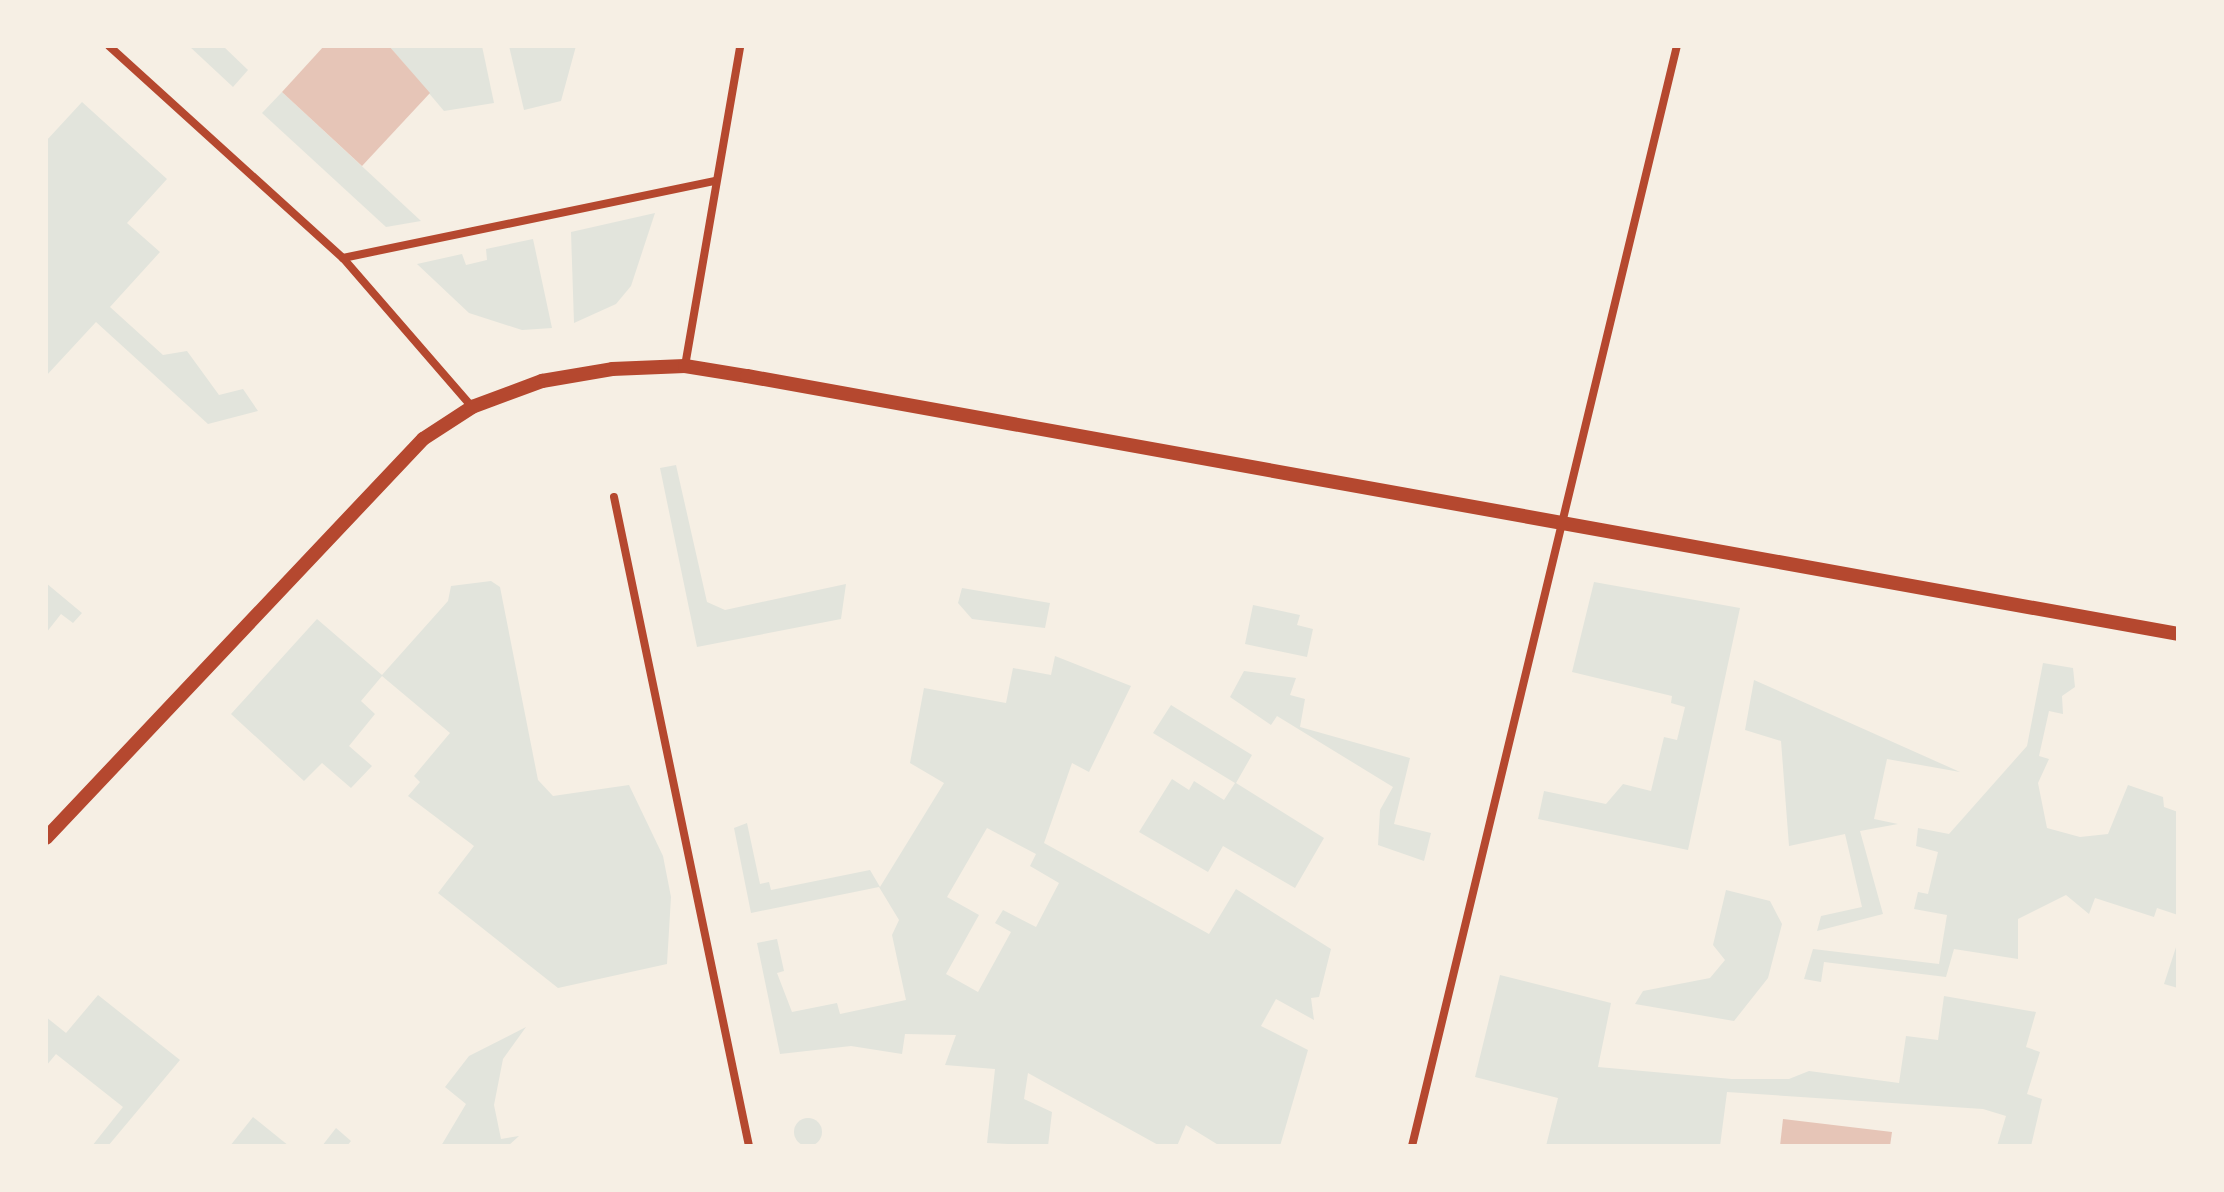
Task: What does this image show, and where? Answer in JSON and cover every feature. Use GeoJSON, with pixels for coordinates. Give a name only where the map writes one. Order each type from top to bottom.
{"type":"FeatureCollection","features":[{"type":"Feature","properties":{"kind":"street"},"geometry":{"type":"LineString","coordinates":[[109,46],[343,258],[472,407]]}},
{"type":"Feature","properties":{"kind":"street"},"geometry":{"type":"LineString","coordinates":[[685,366],[740,46]]}},
{"type":"Feature","properties":{"kind":"street"},"geometry":{"type":"LineString","coordinates":[[1412,1146],[1557,526],[1677,46]]}},
{"type":"Feature","properties":{"kind":"street"},"geometry":{"type":"LineString","coordinates":[[343,258],[715,181]]}},
{"type":"Feature","properties":{"kind":"street"},"geometry":{"type":"LineString","coordinates":[[46,838],[387,472],[472,407],[542,381],[685,366],[1557,526],[2178,634]]}},
{"type":"Feature","properties":{"kind":"street"},"geometry":{"type":"LineString","coordinates":[[614,497],[749,1146]]}},
{"type":"Feature","properties":{"kind":"shaded area"},"geometry":{"type":"Polygon","coordinates":[[[189,46],[223,46],[248,70],[233,87],[189,46]]]}},
{"type":"Feature","properties":{"kind":"shaded area"},"geometry":{"type":"Polygon","coordinates":[[[389,46],[482,46],[494,103],[444,111],[389,46]]]}},
{"type":"Feature","properties":{"kind":"shaded area"},"geometry":{"type":"Polygon","coordinates":[[[509,46],[576,46],[561,101],[524,110],[509,46]]]}},
{"type":"Feature","properties":{"kind":"shaded area"},"geometry":{"type":"Polygon","coordinates":[[[282,92],[421,221],[386,227],[262,113],[282,92]]]}},
{"type":"Feature","properties":{"kind":"shaded area"},"geometry":{"type":"Polygon","coordinates":[[[82,102],[167,179],[127,223],[160,252],[110,307],[163,355],[187,351],[219,395],[243,389],[258,411],[208,424],[96,322],[46,376],[46,141],[82,102]]]}},
{"type":"Feature","properties":{"kind":"shaded area"},"geometry":{"type":"Polygon","coordinates":[[[655,213],[631,286],[616,304],[574,323],[571,232],[655,213]]]}},
{"type":"Feature","properties":{"kind":"shaded area"},"geometry":{"type":"Polygon","coordinates":[[[533,239],[552,328],[522,330],[469,313],[417,264],[462,254],[466,265],[487,260],[486,249],[533,239]]]}},
{"type":"Feature","properties":{"kind":"shaded area"},"geometry":{"type":"Polygon","coordinates":[[[676,465],[707,602],[725,610],[846,584],[841,619],[697,647],[660,468],[676,465]]]}},
{"type":"Feature","properties":{"kind":"shaded area"},"geometry":{"type":"Polygon","coordinates":[[[491,581],[500,587],[538,780],[553,796],[629,785],[663,856],[671,897],[667,964],[558,988],[438,893],[474,846],[408,796],[420,782],[414,776],[450,733],[382,676],[361,701],[375,714],[349,746],[372,766],[351,788],[322,763],[304,781],[231,714],[317,619],[382,675],[448,601],[451,586],[491,581]]]}},
{"type":"Feature","properties":{"kind":"shaded area"},"geometry":{"type":"Polygon","coordinates":[[[1594,582],[1740,608],[1688,850],[1538,819],[1544,791],[1606,804],[1623,784],[1651,791],[1664,737],[1677,740],[1685,707],[1671,703],[1672,696],[1572,672],[1594,582]]]}},
{"type":"Feature","properties":{"kind":"shaded area"},"geometry":{"type":"Polygon","coordinates":[[[46,583],[82,613],[73,623],[61,614],[46,633],[46,583]]]}},
{"type":"Feature","properties":{"kind":"shaded area"},"geometry":{"type":"Polygon","coordinates":[[[962,588],[1050,603],[1045,628],[972,619],[958,603],[962,588]]]}},
{"type":"Feature","properties":{"kind":"shaded area"},"geometry":{"type":"Polygon","coordinates":[[[1253,605],[1300,615],[1297,625],[1313,629],[1307,657],[1245,644],[1253,605]]]}},
{"type":"Feature","properties":{"kind":"shaded area"},"geometry":{"type":"Polygon","coordinates":[[[1055,656],[1131,686],[1089,772],[1072,763],[1044,843],[1209,934],[1236,889],[1331,949],[1319,997],[1311,998],[1314,1020],[1276,999],[1261,1026],[1308,1050],[1280,1146],[1220,1146],[1186,1125],[1177,1146],[1160,1146],[1028,1073],[1024,1099],[1052,1112],[1048,1146],[987,1143],[995,1069],[945,1065],[956,1035],[905,1034],[902,1054],[851,1046],[780,1054],[757,943],[777,939],[784,971],[777,973],[792,1012],[837,1003],[840,1014],[906,1000],[892,935],[899,920],[879,887],[751,913],[734,828],[747,823],[760,884],[769,882],[771,890],[870,870],[880,887],[944,783],[910,763],[924,688],[1006,703],[1013,668],[1051,675],[1055,656]],[[987,828],[947,897],[979,915],[946,974],[978,992],[1011,932],[995,923],[1003,910],[1036,927],[1059,883],[1030,866],[1036,854],[987,828]]]}},
{"type":"Feature","properties":{"kind":"shaded area"},"geometry":{"type":"Polygon","coordinates":[[[2043,663],[2073,668],[2075,687],[2062,696],[2063,714],[2049,711],[2039,756],[2049,759],[2038,783],[2047,828],[2080,837],[2108,834],[2128,785],[2163,797],[2164,807],[2178,812],[2178,915],[2157,908],[2154,917],[2095,898],[2089,914],[2066,895],[2018,919],[2018,959],[1954,949],[1946,977],[1824,962],[1821,982],[1804,979],[1813,949],[1939,964],[1947,915],[1914,909],[1918,892],[1928,894],[1938,852],[1916,846],[1918,828],[1949,834],[2027,746],[2043,663]]]}},
{"type":"Feature","properties":{"kind":"shaded area"},"geometry":{"type":"Polygon","coordinates":[[[1244,671],[1296,678],[1290,695],[1305,699],[1300,727],[1410,758],[1394,824],[1431,833],[1424,861],[1378,845],[1380,810],[1393,787],[1277,716],[1271,725],[1230,697],[1244,671]]]}},
{"type":"Feature","properties":{"kind":"shaded area"},"geometry":{"type":"Polygon","coordinates":[[[1754,680],[1960,772],[1887,759],[1874,819],[1898,824],[1860,831],[1883,914],[1817,931],[1821,916],[1862,907],[1845,834],[1789,846],[1781,741],[1745,730],[1754,680]]]}},
{"type":"Feature","properties":{"kind":"shaded area"},"geometry":{"type":"Polygon","coordinates":[[[1171,705],[1252,755],[1236,783],[1324,838],[1295,888],[1223,846],[1208,872],[1139,832],[1172,779],[1189,790],[1194,781],[1224,800],[1235,783],[1153,733],[1171,705]]]}},
{"type":"Feature","properties":{"kind":"shaded area"},"geometry":{"type":"Polygon","coordinates":[[[1726,890],[1770,901],[1782,924],[1768,978],[1734,1021],[1635,1004],[1643,991],[1710,978],[1725,960],[1713,945],[1726,890]]]}},
{"type":"Feature","properties":{"kind":"shaded area"},"geometry":{"type":"Polygon","coordinates":[[[2178,941],[2178,988],[2164,984],[2178,941]]]}},
{"type":"Feature","properties":{"kind":"shaded area"},"geometry":{"type":"Polygon","coordinates":[[[1500,975],[1611,1003],[1598,1067],[1732,1079],[1789,1079],[1809,1071],[1899,1083],[1906,1036],[1938,1040],[1944,996],[2036,1012],[2026,1047],[2040,1052],[2027,1094],[2042,1099],[2031,1146],[1997,1146],[2006,1116],[1983,1109],[1727,1092],[1720,1146],[1546,1146],[1558,1098],[1475,1077],[1500,975]]]}},
{"type":"Feature","properties":{"kind":"shaded area"},"geometry":{"type":"Polygon","coordinates":[[[98,995],[180,1060],[108,1146],[92,1146],[123,1107],[56,1054],[46,1066],[46,1017],[66,1033],[98,995]]]}},
{"type":"Feature","properties":{"kind":"shaded area"},"geometry":{"type":"Polygon","coordinates":[[[526,1027],[503,1059],[494,1105],[501,1139],[519,1136],[508,1146],[441,1146],[466,1104],[445,1087],[469,1056],[526,1027]]]}},
{"type":"Feature","properties":{"kind":"shaded area"},"geometry":{"type":"Polygon","coordinates":[[[253,1117],[289,1146],[230,1146],[253,1117]]]}},
{"type":"Feature","properties":{"kind":"shaded area"},"geometry":{"type":"Polygon","coordinates":[[[808,1118],[818,1122],[822,1132],[818,1142],[808,1146],[798,1142],[794,1132],[798,1122],[808,1118]]]}},
{"type":"Feature","properties":{"kind":"shaded area"},"geometry":{"type":"Polygon","coordinates":[[[336,1128],[351,1141],[347,1146],[322,1146],[336,1128]]]}},
{"type":"Feature","properties":{"kind":"building"},"geometry":{"type":"Polygon","coordinates":[[[324,46],[389,46],[430,93],[362,166],[282,92],[324,46]]]}},
{"type":"Feature","properties":{"kind":"building"},"geometry":{"type":"Polygon","coordinates":[[[1783,1119],[1892,1132],[1890,1146],[1780,1146],[1783,1119]]]}}]}
